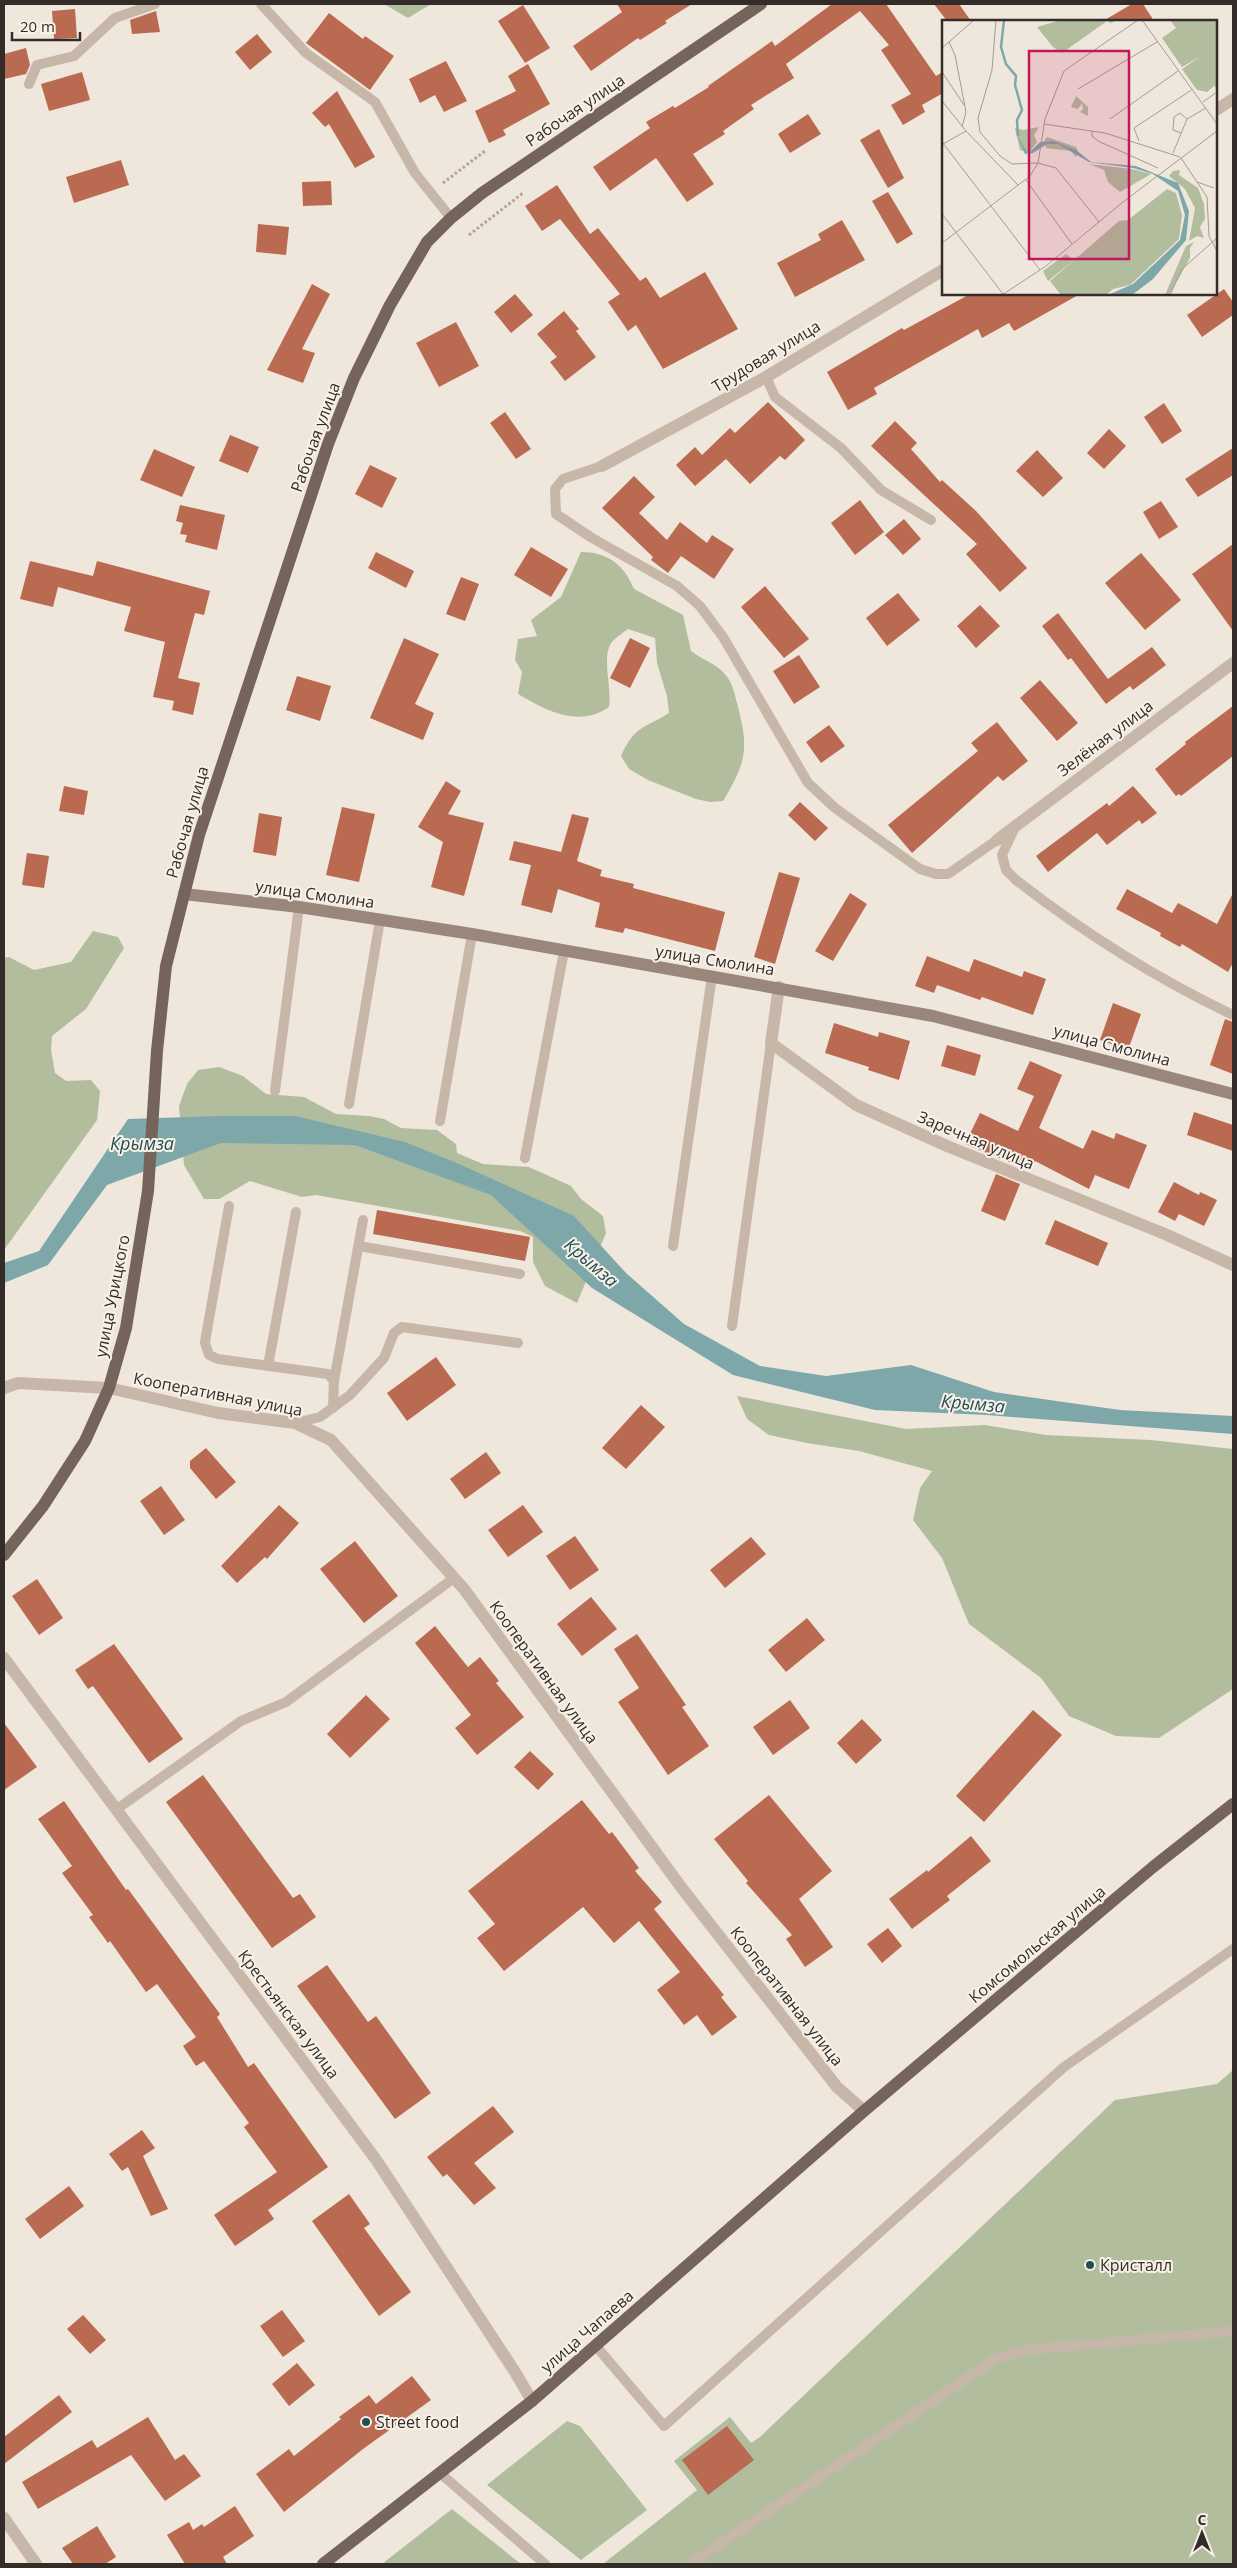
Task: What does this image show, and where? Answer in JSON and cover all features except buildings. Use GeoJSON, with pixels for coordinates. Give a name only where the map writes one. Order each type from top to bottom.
{"type":"FeatureCollection","features":[{"type":"Feature","properties":{"kind":"main road","name":"Рабочая улица"},"geometry":{"type":"LineString","coordinates":[[148,1191],[157,1051],[166,966],[199,835],[328,444],[371,340],[427,242],[451,218],[482,193],[761,4]]}},
{"type":"Feature","properties":{"kind":"main road","name":"улица Урицкого"},"geometry":{"type":"LineString","coordinates":[[4,1555],[43,1506],[85,1441],[109,1388],[126,1328],[148,1191]]}},
{"type":"Feature","properties":{"kind":"main road","name":"Комсомольская улица"},"geometry":{"type":"LineString","coordinates":[[864,2111],[1153,1867],[1233,1804]]}},
{"type":"Feature","properties":{"kind":"main road","name":"улица Чапаева"},"geometry":{"type":"LineString","coordinates":[[323,2564],[442,2474],[532,2401],[864,2111]]}},
{"type":"Feature","properties":{"kind":"street"},"geometry":{"type":"LineString","coordinates":[[1217,109],[1233,100]]}},
{"type":"Feature","properties":{"kind":"street","name":"Трудовая улица"},"geometry":{"type":"LineString","coordinates":[[602,466],[766,377],[942,271]]}},
{"type":"Feature","properties":{"kind":"street","name":"Зелёная улица"},"geometry":{"type":"LineString","coordinates":[[997,840],[1233,663]]}},
{"type":"Feature","properties":{"kind":"street","name":"улица Смолина"},"geometry":{"type":"LineString","coordinates":[[184,894],[299,907],[472,934],[933,1016],[1233,1094]]}},
{"type":"Feature","properties":{"kind":"street"},"geometry":{"type":"LineString","coordinates":[[771,1043],[779,988]]}},
{"type":"Feature","properties":{"kind":"street","name":"Заречная улица"},"geometry":{"type":"LineString","coordinates":[[771,1043],[856,1104],[947,1146],[1165,1234],[1233,1266]]}},
{"type":"Feature","properties":{"kind":"street","name":"Кооперативная улица"},"geometry":{"type":"LineString","coordinates":[[4,1388],[18,1383],[109,1388],[218,1413],[294,1423],[330,1440],[454,1578],[681,1887],[837,2087],[864,2111]]}},
{"type":"Feature","properties":{"kind":"street","name":"Крестьянская улица"},"geometry":{"type":"LineString","coordinates":[[4,1658],[377,2161],[516,2372],[532,2401]]}},
{"type":"Feature","properties":{"kind":"street"},"geometry":{"type":"LineString","coordinates":[[4,2518],[36,2564]]}},
{"type":"Feature","properties":{"kind":"lane"},"geometry":{"type":"LineString","coordinates":[[29,84],[37,65],[74,56],[115,18],[155,4]]}},
{"type":"Feature","properties":{"kind":"lane"},"geometry":{"type":"LineString","coordinates":[[261,4],[306,53],[375,102],[414,173],[451,218]]}},
{"type":"Feature","properties":{"kind":"lane"},"geometry":{"type":"LineString","coordinates":[[766,377],[775,397],[841,448],[881,490],[931,520]]}},
{"type":"Feature","properties":{"kind":"lane"},"geometry":{"type":"LineString","coordinates":[[602,466],[563,479],[555,489],[556,514],[592,538],[676,586],[700,606],[723,637],[808,783],[835,808],[920,869],[936,874],[948,874],[997,840]]}},
{"type":"Feature","properties":{"kind":"lane"},"geometry":{"type":"LineString","coordinates":[[1016,826],[1002,855],[1006,870],[1016,880],[1098,941],[1180,990],[1233,1015]]}},
{"type":"Feature","properties":{"kind":"lane"},"geometry":{"type":"LineString","coordinates":[[275,1091],[299,907]]}},
{"type":"Feature","properties":{"kind":"lane"},"geometry":{"type":"LineString","coordinates":[[349,1104],[380,920]]}},
{"type":"Feature","properties":{"kind":"lane"},"geometry":{"type":"LineString","coordinates":[[440,1121],[472,934]]}},
{"type":"Feature","properties":{"kind":"lane"},"geometry":{"type":"LineString","coordinates":[[525,1158],[564,951]]}},
{"type":"Feature","properties":{"kind":"lane"},"geometry":{"type":"LineString","coordinates":[[673,1246],[712,976]]}},
{"type":"Feature","properties":{"kind":"lane"},"geometry":{"type":"LineString","coordinates":[[732,1326],[771,1043]]}},
{"type":"Feature","properties":{"kind":"lane"},"geometry":{"type":"LineString","coordinates":[[229,1206],[205,1342],[209,1355],[218,1359],[328,1374],[334,1381]]}},
{"type":"Feature","properties":{"kind":"lane"},"geometry":{"type":"LineString","coordinates":[[268,1366],[296,1212]]}},
{"type":"Feature","properties":{"kind":"lane"},"geometry":{"type":"LineString","coordinates":[[333,1408],[334,1381],[363,1220]]}},
{"type":"Feature","properties":{"kind":"lane"},"geometry":{"type":"LineString","coordinates":[[359,1246],[520,1274]]}},
{"type":"Feature","properties":{"kind":"lane"},"geometry":{"type":"LineString","coordinates":[[294,1423],[320,1417],[350,1395],[384,1358],[394,1333],[402,1327],[518,1343]]}},
{"type":"Feature","properties":{"kind":"lane"},"geometry":{"type":"LineString","coordinates":[[117,1809],[241,1721],[286,1702],[454,1578]]}},
{"type":"Feature","properties":{"kind":"lane"},"geometry":{"type":"LineString","coordinates":[[595,2345],[664,2426],[1064,2068],[1233,1949]]}},
{"type":"Feature","properties":{"kind":"lane"},"geometry":{"type":"LineString","coordinates":[[690,2564],[997,2358],[1026,2350],[1233,2331]]}},
{"type":"Feature","properties":{"kind":"lane"},"geometry":{"type":"LineString","coordinates":[[442,2474],[545,2564]]}},
{"type":"Feature","properties":{"kind":"path"},"geometry":{"type":"LineString","coordinates":[[431,193],[485,151]]}},
{"type":"Feature","properties":{"kind":"path"},"geometry":{"type":"LineString","coordinates":[[468,235],[522,193]]}},
{"type":"Feature","properties":{"kind":"green space"},"geometry":{"type":"Polygon","coordinates":[[[384,4],[431,4],[408,18],[384,4]]]}},
{"type":"Feature","properties":{"kind":"green space"},"geometry":{"type":"Polygon","coordinates":[[[581,552],[607,557],[620,567],[634,589],[683,615],[691,651],[720,669],[729,679],[741,718],[744,754],[737,775],[723,801],[710,802],[696,799],[648,780],[629,769],[621,756],[636,733],[669,713],[667,696],[657,663],[655,638],[628,629],[612,642],[607,655],[609,707],[597,713],[574,717],[563,715],[540,706],[518,694],[522,672],[515,660],[518,639],[537,636],[531,620],[561,597],[581,552]]]}},
{"type":"Feature","properties":{"kind":"green space"},"geometry":{"type":"Polygon","coordinates":[[[93,931],[118,937],[124,948],[86,1009],[52,1036],[51,1050],[55,1073],[66,1081],[91,1080],[100,1091],[97,1120],[4,1250],[4,958],[9,957],[34,970],[71,962],[93,931]]]}},
{"type":"Feature","properties":{"kind":"green space"},"geometry":{"type":"Polygon","coordinates":[[[219,1067],[243,1076],[266,1094],[304,1097],[336,1114],[384,1119],[401,1128],[437,1130],[456,1144],[457,1153],[483,1164],[529,1167],[571,1186],[581,1199],[603,1216],[606,1233],[577,1303],[545,1286],[533,1262],[533,1237],[520,1231],[316,1195],[302,1197],[250,1181],[219,1199],[204,1199],[184,1165],[179,1106],[187,1084],[198,1070],[219,1067]]]}},
{"type":"Feature","properties":{"kind":"green space"},"geometry":{"type":"Polygon","coordinates":[[[737,1396],[906,1429],[985,1425],[1046,1435],[1151,1440],[1233,1449],[1233,1689],[1159,1738],[1116,1736],[1069,1716],[1041,1678],[969,1624],[942,1558],[913,1520],[920,1488],[932,1471],[859,1451],[769,1435],[747,1419],[737,1396]]]}},
{"type":"Feature","properties":{"kind":"green space","name":"Кристалл"},"geometry":{"type":"Polygon","coordinates":[[[1233,2070],[1233,2564],[603,2564],[697,2490],[674,2461],[730,2417],[751,2443],[760,2437],[1115,2100],[1217,2084],[1233,2070]]]}},
{"type":"Feature","properties":{"kind":"green space"},"geometry":{"type":"Polygon","coordinates":[[[567,2421],[580,2426],[647,2510],[581,2560],[487,2485],[567,2421]]]}},
{"type":"Feature","properties":{"kind":"green space"},"geometry":{"type":"Polygon","coordinates":[[[452,2509],[521,2564],[382,2564],[452,2509]]]}},
{"type":"Feature","properties":{"kind":"water","name":"Крымза"},"geometry":{"type":"Polygon","coordinates":[[[295,1116],[405,1142],[459,1164],[574,1216],[626,1273],[684,1324],[760,1366],[826,1376],[911,1365],[994,1392],[1120,1410],[1233,1416],[1233,1434],[987,1415],[875,1410],[733,1375],[592,1288],[491,1195],[355,1145],[221,1143],[107,1185],[48,1265],[4,1283],[4,1263],[39,1251],[128,1119],[295,1116]]]}},
{"type":"Feature","properties":{"kind":"place","name":"Кристалл"},"geometry":{"type":"Point","coordinates":[1090,2265]}},
{"type":"Feature","properties":{"kind":"place","name":"Street food"},"geometry":{"type":"Point","coordinates":[366,2422]}}]}
